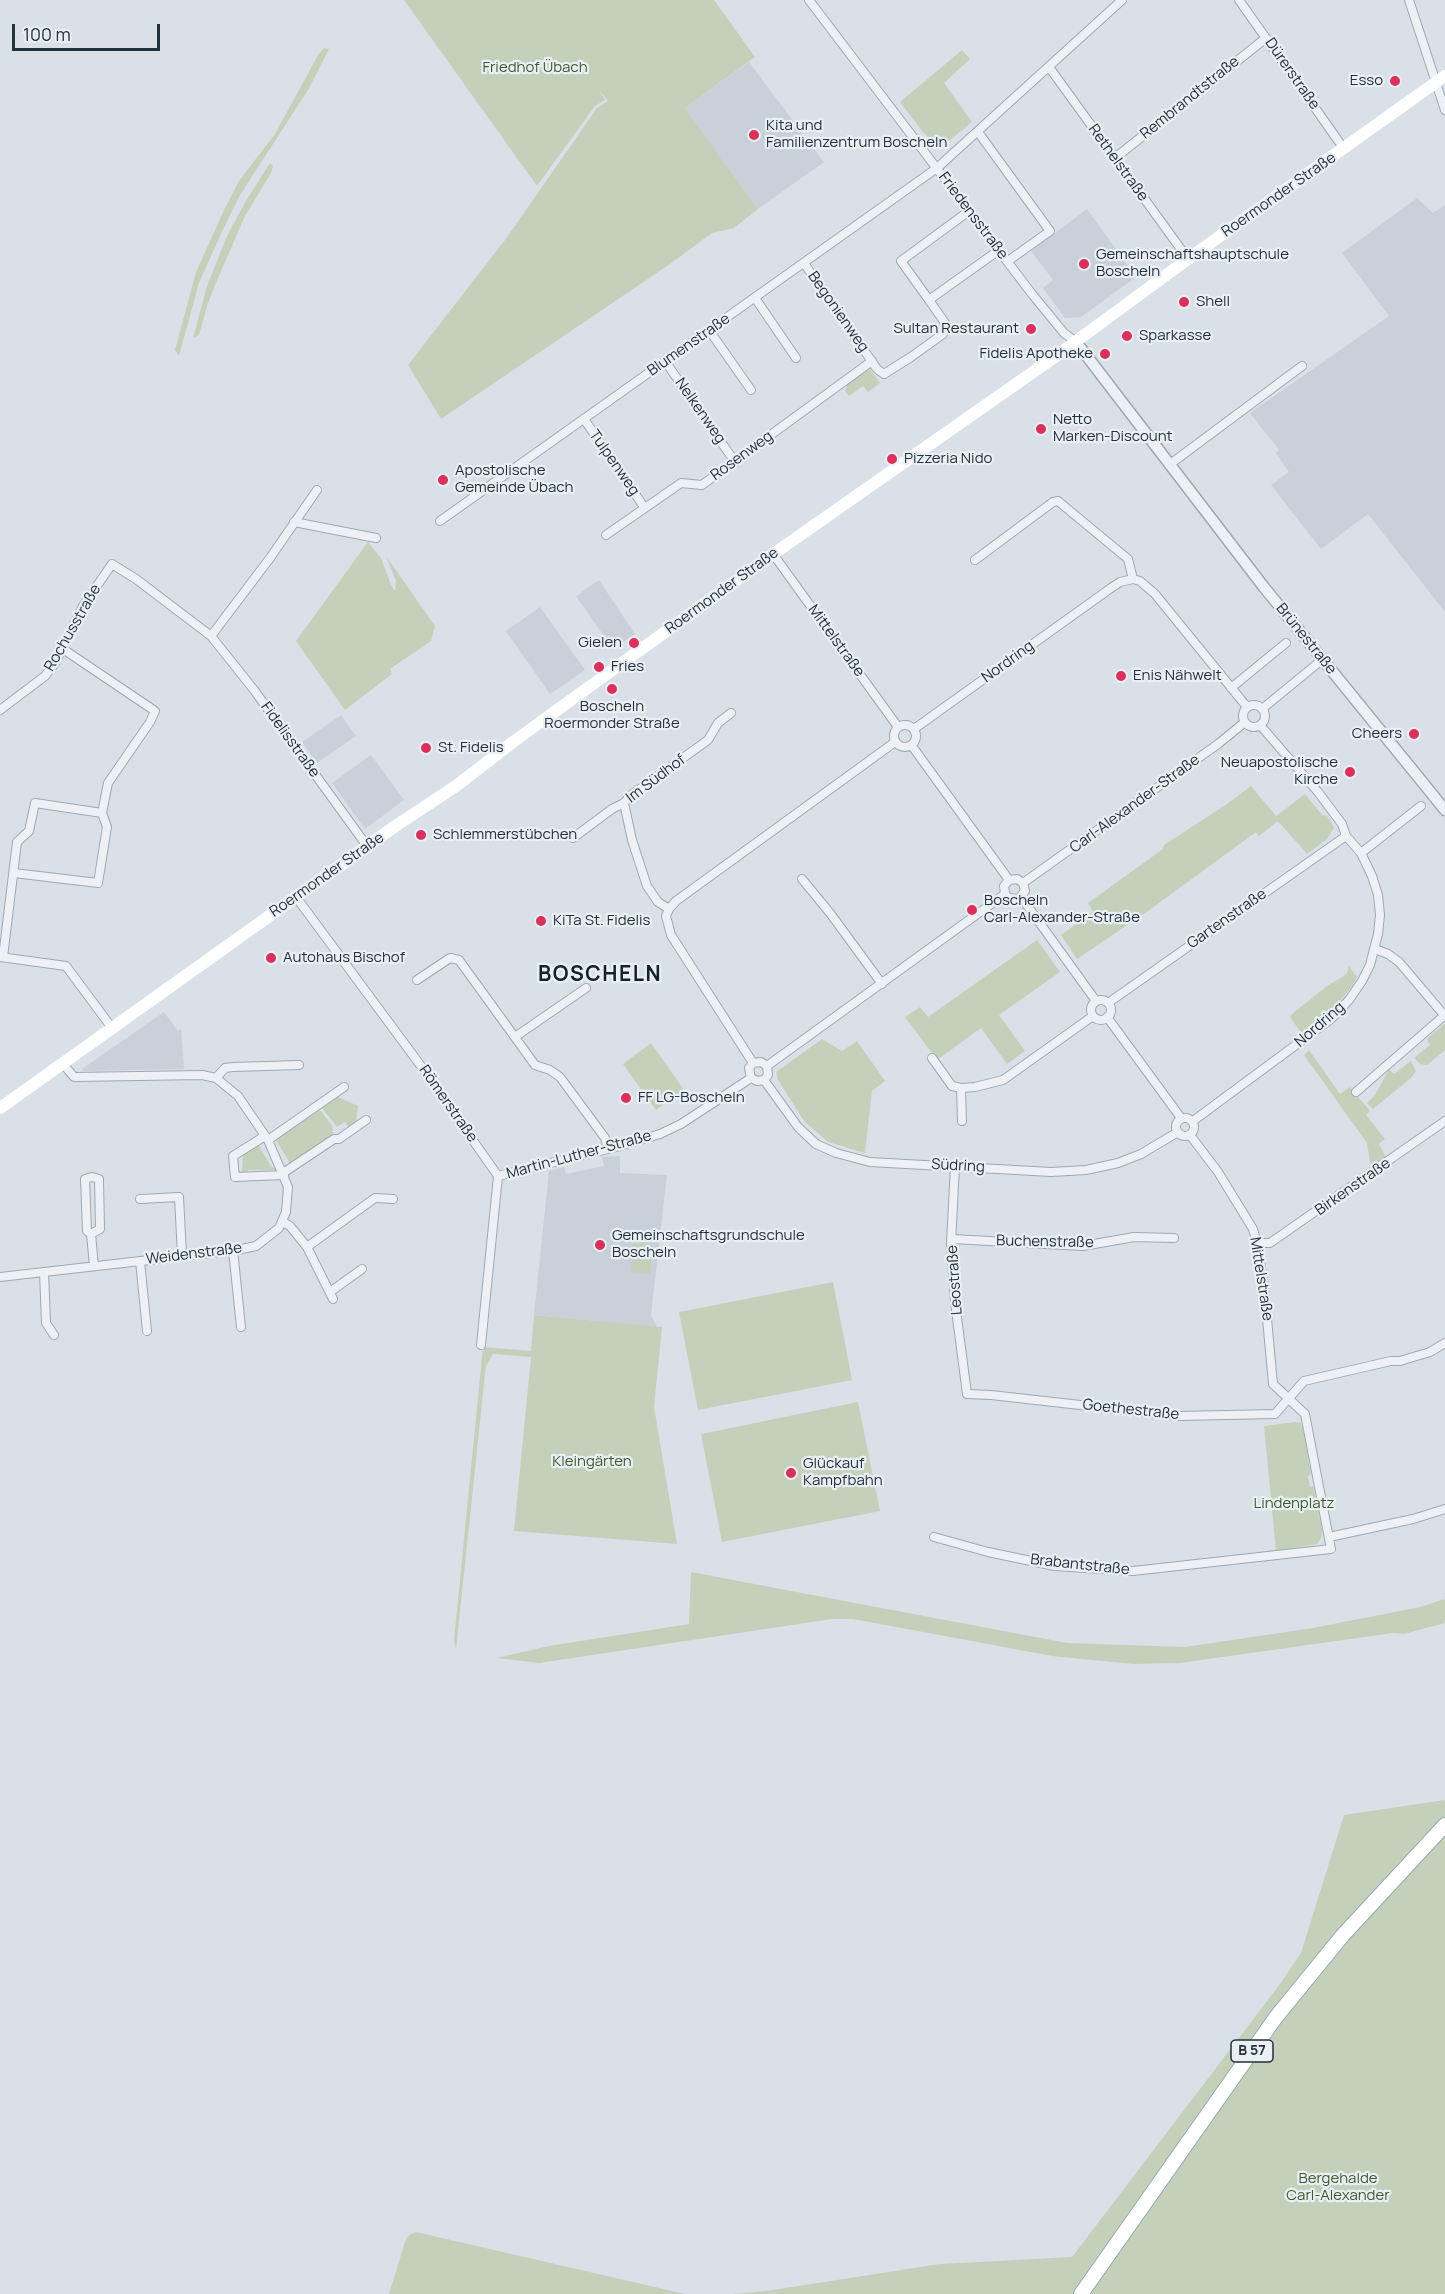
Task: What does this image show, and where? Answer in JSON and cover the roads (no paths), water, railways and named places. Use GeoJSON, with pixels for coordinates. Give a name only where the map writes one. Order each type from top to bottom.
{"type":"FeatureCollection","features":[{"type":"Feature","properties":{"kind":"main road","name":"Roermonder Straße"},"geometry":{"type":"LineString","coordinates":[[0,1108],[367,846],[456,786],[513,742],[773,554],[1076,342],[1188,259],[1441,79]]}},
{"type":"Feature","properties":{"kind":"main road","name":"B 57"},"geometry":{"type":"LineString","coordinates":[[1081,2294],[1276,2017],[1344,1935],[1445,1825]]}},
{"type":"Feature","properties":{"kind":"street","name":"Friedensstraße"},"geometry":{"type":"LineString","coordinates":[[809,0],[999,250],[1064,333],[1076,342]]}},
{"type":"Feature","properties":{"kind":"street","name":"Blumenstraße"},"geometry":{"type":"LineString","coordinates":[[440,521],[937,168],[1122,0]]}},
{"type":"Feature","properties":{"kind":"street","name":"Dürerstraße"},"geometry":{"type":"LineString","coordinates":[[1239,0],[1344,149]]}},
{"type":"Feature","properties":{"kind":"street"},"geometry":{"type":"LineString","coordinates":[[1409,0],[1441,79],[1445,110]]}},
{"type":"Feature","properties":{"kind":"street","name":"Rembrandtstraße"},"geometry":{"type":"LineString","coordinates":[[1114,158],[1266,38]]}},
{"type":"Feature","properties":{"kind":"street","name":"Rethelstraße"},"geometry":{"type":"LineString","coordinates":[[1049,68],[1188,259]]}},
{"type":"Feature","properties":{"kind":"street"},"geometry":{"type":"LineString","coordinates":[[978,132],[1050,231],[1008,261]]}},
{"type":"Feature","properties":{"kind":"street"},"geometry":{"type":"LineString","coordinates":[[872,362],[881,373],[889,373],[943,334],[946,329],[945,323],[901,261],[969,211]]}},
{"type":"Feature","properties":{"kind":"street"},"geometry":{"type":"LineString","coordinates":[[929,300],[999,250]]}},
{"type":"Feature","properties":{"kind":"street","name":"Begonienweg"},"geometry":{"type":"LineString","coordinates":[[804,263],[872,362]]}},
{"type":"Feature","properties":{"kind":"street"},"geometry":{"type":"LineString","coordinates":[[755,298],[796,358]]}},
{"type":"Feature","properties":{"kind":"street"},"geometry":{"type":"LineString","coordinates":[[710,330],[751,390]]}},
{"type":"Feature","properties":{"kind":"street","name":"Brünestraße"},"geometry":{"type":"LineString","coordinates":[[1076,342],[1169,465],[1445,810]]}},
{"type":"Feature","properties":{"kind":"street","name":"Nelkenweg"},"geometry":{"type":"LineString","coordinates":[[665,361],[735,462]]}},
{"type":"Feature","properties":{"kind":"street","name":"Rosenweg"},"geometry":{"type":"LineString","coordinates":[[606,535],[681,483],[702,485],[872,362]]}},
{"type":"Feature","properties":{"kind":"street"},"geometry":{"type":"LineString","coordinates":[[1169,465],[1302,366]]}},
{"type":"Feature","properties":{"kind":"street","name":"Tulpenweg"},"geometry":{"type":"LineString","coordinates":[[584,419],[644,507]]}},
{"type":"Feature","properties":{"kind":"street"},"geometry":{"type":"LineString","coordinates":[[211,636],[317,490]]}},
{"type":"Feature","properties":{"kind":"street"},"geometry":{"type":"LineString","coordinates":[[975,560],[1053,502],[1058,501],[1128,559],[1133,579],[1140,581],[1155,594],[1247,708]]}},
{"type":"Feature","properties":{"kind":"street"},"geometry":{"type":"LineString","coordinates":[[294,522],[376,538]]}},
{"type":"Feature","properties":{"kind":"street","name":"Mittelstraße"},"geometry":{"type":"LineString","coordinates":[[773,554],[898,727]]}},
{"type":"Feature","properties":{"kind":"street","name":"Fidelisstraße"},"geometry":{"type":"LineString","coordinates":[[112,564],[136,579],[211,636],[265,704],[367,846]]}},
{"type":"Feature","properties":{"kind":"street","name":"Rochusstraße"},"geometry":{"type":"LineString","coordinates":[[0,710],[45,676],[63,649],[83,606],[112,564]]}},
{"type":"Feature","properties":{"kind":"street","name":"Nordring"},"geometry":{"type":"LineString","coordinates":[[914,729],[1111,588],[1120,582],[1133,579]]}},
{"type":"Feature","properties":{"kind":"street"},"geometry":{"type":"LineString","coordinates":[[1231,688],[1286,643]]}},
{"type":"Feature","properties":{"kind":"street"},"geometry":{"type":"LineString","coordinates":[[14,873],[98,883],[107,827],[102,813],[108,783],[150,722],[155,711],[63,649]]}},
{"type":"Feature","properties":{"kind":"street"},"geometry":{"type":"LineString","coordinates":[[1262,709],[1323,659]]}},
{"type":"Feature","properties":{"kind":"street"},"geometry":{"type":"LineString","coordinates":[[1257,705],[1262,709],[1264,719],[1260,725],[1252,726],[1245,722],[1244,714],[1247,708],[1257,705]]}},
{"type":"Feature","properties":{"kind":"street","name":"Im Südhof"},"geometry":{"type":"LineString","coordinates":[[573,838],[708,740],[718,723],[731,713]]}},
{"type":"Feature","properties":{"kind":"street","name":"Carl-Alexander-Straße"},"geometry":{"type":"LineString","coordinates":[[1023,883],[1218,744],[1245,722]]}},
{"type":"Feature","properties":{"kind":"street"},"geometry":{"type":"LineString","coordinates":[[908,725],[914,729],[917,736],[912,746],[902,747],[895,742],[894,734],[898,727],[908,725]]}},
{"type":"Feature","properties":{"kind":"street","name":"Nordring"},"geometry":{"type":"LineString","coordinates":[[1193,1121],[1331,1019],[1359,987],[1375,949],[1380,915],[1378,895],[1361,853],[1346,836],[1342,824],[1260,725]]}},
{"type":"Feature","properties":{"kind":"street"},"geometry":{"type":"LineString","coordinates":[[753,1063],[671,935],[666,916],[669,909],[675,901],[895,742]]}},
{"type":"Feature","properties":{"kind":"street"},"geometry":{"type":"LineString","coordinates":[[912,746],[1009,880]]}},
{"type":"Feature","properties":{"kind":"street"},"geometry":{"type":"LineString","coordinates":[[102,813],[35,802],[29,831],[17,842],[2,957],[66,966],[112,1028]]}},
{"type":"Feature","properties":{"kind":"street"},"geometry":{"type":"LineString","coordinates":[[624,803],[632,840],[647,886],[658,903],[669,909]]}},
{"type":"Feature","properties":{"kind":"street"},"geometry":{"type":"LineString","coordinates":[[1361,853],[1421,807]]}},
{"type":"Feature","properties":{"kind":"street","name":"Gartenstraße"},"geometry":{"type":"LineString","coordinates":[[1108,1003],[1346,836]]}},
{"type":"Feature","properties":{"kind":"street"},"geometry":{"type":"LineString","coordinates":[[802,879],[882,984]]}},
{"type":"Feature","properties":{"kind":"street"},"geometry":{"type":"LineString","coordinates":[[1017,879],[1023,883],[1025,891],[1021,897],[1012,899],[1005,894],[1004,886],[1009,880],[1017,879]]}},
{"type":"Feature","properties":{"kind":"street"},"geometry":{"type":"LineString","coordinates":[[767,1066],[1005,894]]}},
{"type":"Feature","properties":{"kind":"street","name":"Römerstraße"},"geometry":{"type":"LineString","coordinates":[[296,897],[418,1062],[498,1176]]}},
{"type":"Feature","properties":{"kind":"street"},"geometry":{"type":"LineString","coordinates":[[1021,897],[1096,1001]]}},
{"type":"Feature","properties":{"kind":"street"},"geometry":{"type":"LineString","coordinates":[[1356,1092],[1445,1015],[1399,962],[1375,949]]}},
{"type":"Feature","properties":{"kind":"street"},"geometry":{"type":"LineString","coordinates":[[417,980],[450,958],[459,960],[535,1065],[550,1070],[560,1077],[605,1138],[609,1149]]}},
{"type":"Feature","properties":{"kind":"street"},"geometry":{"type":"LineString","coordinates":[[515,1037],[586,988]]}},
{"type":"Feature","properties":{"kind":"street"},"geometry":{"type":"LineString","coordinates":[[1093,1016],[1091,1008],[1096,1001],[1102,1000],[1108,1003],[1110,1010],[1107,1017]]}},
{"type":"Feature","properties":{"kind":"street"},"geometry":{"type":"LineString","coordinates":[[1093,1016],[1100,1019],[1107,1017]]}},
{"type":"Feature","properties":{"kind":"street"},"geometry":{"type":"LineString","coordinates":[[932,1058],[952,1086],[975,1088],[1003,1080],[1093,1016]]}},
{"type":"Feature","properties":{"kind":"street"},"geometry":{"type":"LineString","coordinates":[[1107,1017],[1181,1118]]}},
{"type":"Feature","properties":{"kind":"street"},"geometry":{"type":"LineString","coordinates":[[761,1062],[767,1066],[768,1075],[764,1080],[757,1081],[751,1078],[749,1068],[753,1063],[761,1062]]}},
{"type":"Feature","properties":{"kind":"street"},"geometry":{"type":"LineString","coordinates":[[63,1064],[74,1077],[202,1075],[216,1078],[238,1096],[267,1138],[288,1187],[288,1201],[283,1222],[290,1226],[307,1247],[331,1296],[362,1269]]}},
{"type":"Feature","properties":{"kind":"street"},"geometry":{"type":"LineString","coordinates":[[216,1078],[225,1068],[299,1065]]}},
{"type":"Feature","properties":{"kind":"street","name":"Martin-Luther-Straße"},"geometry":{"type":"LineString","coordinates":[[498,1176],[646,1138],[681,1124],[751,1078]]}},
{"type":"Feature","properties":{"kind":"street","name":"Südring"},"geometry":{"type":"LineString","coordinates":[[764,1080],[802,1132],[826,1150],[870,1162],[1051,1172],[1086,1170],[1118,1163],[1141,1154],[1178,1132]]}},
{"type":"Feature","properties":{"kind":"street"},"geometry":{"type":"LineString","coordinates":[[344,1087],[267,1138],[233,1156],[235,1177],[284,1174],[334,1138],[339,1139],[366,1120]]}},
{"type":"Feature","properties":{"kind":"street"},"geometry":{"type":"LineString","coordinates":[[961,1088],[962,1121]]}},
{"type":"Feature","properties":{"kind":"street"},"geometry":{"type":"LineString","coordinates":[[1181,1118],[1193,1121],[1194,1130],[1190,1135],[1184,1136],[1178,1132],[1176,1125],[1181,1118]]}},
{"type":"Feature","properties":{"kind":"street","name":"Birkenstraße"},"geometry":{"type":"LineString","coordinates":[[1257,1244],[1270,1243],[1288,1232],[1445,1121]]}},
{"type":"Feature","properties":{"kind":"street","name":"Mittelstraße"},"geometry":{"type":"LineString","coordinates":[[1190,1135],[1228,1187],[1253,1229],[1268,1313],[1274,1384],[1289,1400]]}},
{"type":"Feature","properties":{"kind":"street","name":"Leostraße"},"geometry":{"type":"LineString","coordinates":[[955,1166],[952,1239],[956,1302],[967,1394]]}},
{"type":"Feature","properties":{"kind":"street"},"geometry":{"type":"LineString","coordinates":[[481,1345],[498,1176]]}},
{"type":"Feature","properties":{"kind":"street"},"geometry":{"type":"LineString","coordinates":[[91,1234],[100,1229],[99,1179],[92,1177],[85,1179],[87,1231],[91,1234],[94,1266]]}},
{"type":"Feature","properties":{"kind":"street"},"geometry":{"type":"LineString","coordinates":[[141,1199],[178,1197],[182,1255]]}},
{"type":"Feature","properties":{"kind":"street"},"geometry":{"type":"LineString","coordinates":[[307,1247],[375,1198],[393,1199]]}},
{"type":"Feature","properties":{"kind":"street","name":"Weidenstraße"},"geometry":{"type":"LineString","coordinates":[[0,1277],[256,1246],[274,1234],[283,1222]]}},
{"type":"Feature","properties":{"kind":"street","name":"Buchenstraße"},"geometry":{"type":"LineString","coordinates":[[952,1239],[1083,1246],[1134,1237],[1174,1238]]}},
{"type":"Feature","properties":{"kind":"street"},"geometry":{"type":"LineString","coordinates":[[233,1250],[241,1327]]}},
{"type":"Feature","properties":{"kind":"street"},"geometry":{"type":"LineString","coordinates":[[140,1260],[147,1331]]}},
{"type":"Feature","properties":{"kind":"street"},"geometry":{"type":"LineString","coordinates":[[44,1272],[46,1323],[54,1335]]}},
{"type":"Feature","properties":{"kind":"street","name":"Goethestraße"},"geometry":{"type":"LineString","coordinates":[[967,1394],[1178,1416],[1275,1414],[1304,1382],[1391,1361],[1400,1361],[1430,1352],[1445,1343]]}},
{"type":"Feature","properties":{"kind":"street"},"geometry":{"type":"LineString","coordinates":[[1289,1400],[1305,1414],[1329,1537],[1413,1519],[1445,1509]]}},
{"type":"Feature","properties":{"kind":"street","name":"Brabantstraße"},"geometry":{"type":"LineString","coordinates":[[934,1537],[988,1552],[1055,1566],[1135,1571],[1331,1549],[1329,1537]]}},
{"type":"Feature","properties":{"kind":"place","name":"Esso"},"geometry":{"type":"Point","coordinates":[1395,81]}},
{"type":"Feature","properties":{"kind":"place","name":"Kita und Familienzentrum Boscheln"},"geometry":{"type":"Point","coordinates":[754,135]}},
{"type":"Feature","properties":{"kind":"place","name":"Gemeinschaftshauptschule Boscheln"},"geometry":{"type":"Point","coordinates":[1084,264]}},
{"type":"Feature","properties":{"kind":"place","name":"Shell"},"geometry":{"type":"Point","coordinates":[1184,302]}},
{"type":"Feature","properties":{"kind":"place","name":"Sultan Restaurant"},"geometry":{"type":"Point","coordinates":[1031,329]}},
{"type":"Feature","properties":{"kind":"place","name":"Sparkasse"},"geometry":{"type":"Point","coordinates":[1127,336]}},
{"type":"Feature","properties":{"kind":"place","name":"Fidelis Apotheke"},"geometry":{"type":"Point","coordinates":[1105,354]}},
{"type":"Feature","properties":{"kind":"place","name":"Netto Marken-Discount"},"geometry":{"type":"Point","coordinates":[1041,429]}},
{"type":"Feature","properties":{"kind":"place","name":"Pizzeria Nido"},"geometry":{"type":"Point","coordinates":[892,459]}},
{"type":"Feature","properties":{"kind":"place","name":"Apostolische Gemeinde Übach"},"geometry":{"type":"Point","coordinates":[443,480]}},
{"type":"Feature","properties":{"kind":"place","name":"Gielen"},"geometry":{"type":"Point","coordinates":[634,643]}},
{"type":"Feature","properties":{"kind":"place","name":"Fries"},"geometry":{"type":"Point","coordinates":[599,667]}},
{"type":"Feature","properties":{"kind":"place","name":"Enis Nähwelt"},"geometry":{"type":"Point","coordinates":[1121,676]}},
{"type":"Feature","properties":{"kind":"place","name":"Boscheln Roermonder Straße"},"geometry":{"type":"Point","coordinates":[612,689]}},
{"type":"Feature","properties":{"kind":"place","name":"Cheers"},"geometry":{"type":"Point","coordinates":[1414,734]}},
{"type":"Feature","properties":{"kind":"place","name":"St. Fidelis"},"geometry":{"type":"Point","coordinates":[426,748]}},
{"type":"Feature","properties":{"kind":"place","name":"Neuapostolische Kirche"},"geometry":{"type":"Point","coordinates":[1350,772]}},
{"type":"Feature","properties":{"kind":"place","name":"Schlemmerstübchen"},"geometry":{"type":"Point","coordinates":[421,835]}},
{"type":"Feature","properties":{"kind":"place","name":"Boscheln Carl-Alexander-Straße"},"geometry":{"type":"Point","coordinates":[972,910]}},
{"type":"Feature","properties":{"kind":"place","name":"KiTa St. Fidelis"},"geometry":{"type":"Point","coordinates":[541,921]}},
{"type":"Feature","properties":{"kind":"place","name":"Autohaus Bischof"},"geometry":{"type":"Point","coordinates":[271,958]}},
{"type":"Feature","properties":{"kind":"place","name":"FF LG-Boscheln"},"geometry":{"type":"Point","coordinates":[626,1098]}},
{"type":"Feature","properties":{"kind":"place","name":"Gemeinschaftsgrundschule Boscheln"},"geometry":{"type":"Point","coordinates":[600,1245]}},
{"type":"Feature","properties":{"kind":"place","name":"Glückauf Kampfbahn"},"geometry":{"type":"Point","coordinates":[791,1473]}},
{"type":"Feature","properties":{"kind":"district","name":"BOSCHELN"},"geometry":{"type":"Point","coordinates":[600,975]}},
{"type":"Feature","properties":{"kind":"park label","name":"Friedhof Übach"},"geometry":{"type":"Point","coordinates":[535,68]}},
{"type":"Feature","properties":{"kind":"park label","name":"Kleingärten"},"geometry":{"type":"Point","coordinates":[592,1462]}},
{"type":"Feature","properties":{"kind":"park label","name":"Lindenplatz"},"geometry":{"type":"Point","coordinates":[1294,1504]}},
{"type":"Feature","properties":{"kind":"park label","name":"Bergehalde Carl-Alexander"},"geometry":{"type":"Point","coordinates":[1338,2188]}}]}
